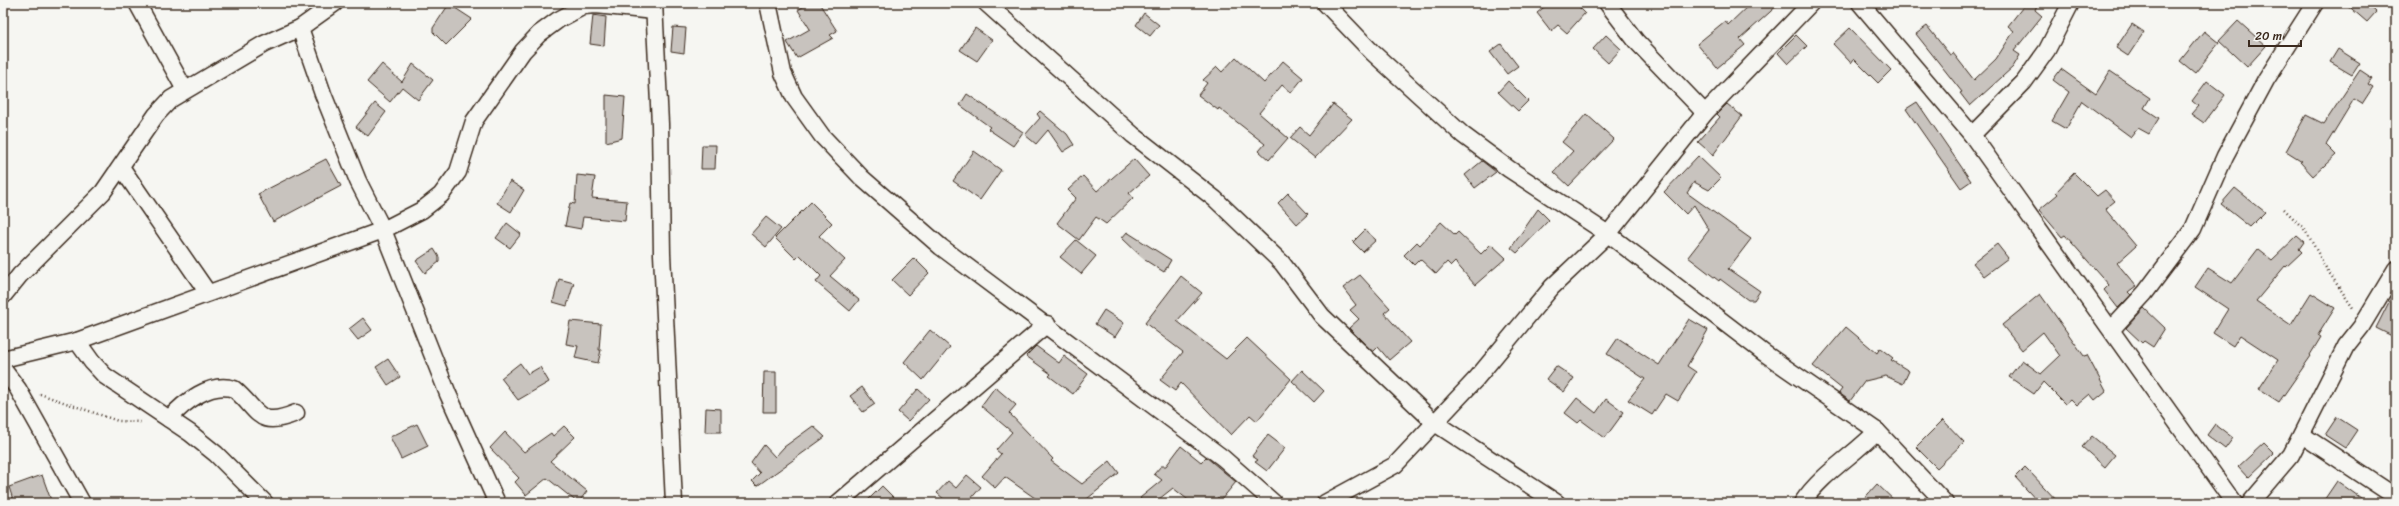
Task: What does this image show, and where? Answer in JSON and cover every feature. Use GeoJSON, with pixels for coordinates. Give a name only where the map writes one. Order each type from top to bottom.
{"type":"FeatureCollection","features":[{"type":"Feature","properties":{"kind":"street"},"geometry":{"type":"LineString","coordinates":[[137,3],[185,90]]}},
{"type":"Feature","properties":{"kind":"street"},"geometry":{"type":"LineString","coordinates":[[3,296],[20,274],[103,192],[156,115],[171,99],[264,44],[300,28],[335,3]]}},
{"type":"Feature","properties":{"kind":"street"},"geometry":{"type":"LineString","coordinates":[[768,3],[783,73],[794,97],[822,136],[862,178],[941,247],[988,283],[1047,324],[1223,458],[1274,503]]}},
{"type":"Feature","properties":{"kind":"street"},"geometry":{"type":"LineString","coordinates":[[986,3],[1133,134],[1215,199],[1282,263],[1322,316],[1435,423],[1556,503]]}},
{"type":"Feature","properties":{"kind":"street"},"geometry":{"type":"LineString","coordinates":[[1325,3],[1372,52],[1463,135],[1509,169],[1608,234],[1764,353],[1877,431],[1945,503]]}},
{"type":"Feature","properties":{"kind":"street"},"geometry":{"type":"LineString","coordinates":[[1607,3],[1636,41],[1705,113]]}},
{"type":"Feature","properties":{"kind":"street"},"geometry":{"type":"LineString","coordinates":[[1325,503],[1395,465],[1476,379],[1552,287],[1608,234],[1705,113],[1811,3]]}},
{"type":"Feature","properties":{"kind":"street"},"geometry":{"type":"LineString","coordinates":[[1860,3],[1972,135],[2112,329],[2234,503]]}},
{"type":"Feature","properties":{"kind":"street"},"geometry":{"type":"LineString","coordinates":[[1972,135],[2024,82],[2047,50],[2071,3]]}},
{"type":"Feature","properties":{"kind":"street"},"geometry":{"type":"LineString","coordinates":[[2112,329],[2146,293],[2192,229],[2225,156],[2263,87],[2316,3]]}},
{"type":"Feature","properties":{"kind":"street"},"geometry":{"type":"LineString","coordinates":[[3,359],[76,341],[382,230],[422,210],[441,195],[458,172],[474,122],[522,51],[539,34],[558,20],[584,6],[654,7],[660,124],[662,254],[674,503]]}},
{"type":"Feature","properties":{"kind":"street"},"geometry":{"type":"LineString","coordinates":[[300,28],[323,94],[358,181],[382,230],[448,394],[497,503]]}},
{"type":"Feature","properties":{"kind":"street"},"geometry":{"type":"LineString","coordinates":[[121,167],[208,293]]}},
{"type":"Feature","properties":{"kind":"street"},"geometry":{"type":"LineString","coordinates":[[2250,503],[2291,455],[2335,365],[2346,346],[2361,327],[2396,269]]}},
{"type":"Feature","properties":{"kind":"street"},"geometry":{"type":"LineString","coordinates":[[838,503],[1047,324]]}},
{"type":"Feature","properties":{"kind":"street"},"geometry":{"type":"LineString","coordinates":[[76,341],[105,376],[168,418],[216,454],[266,503]]}},
{"type":"Feature","properties":{"kind":"street"},"geometry":{"type":"LineString","coordinates":[[3,369],[18,389],[82,503]]}},
{"type":"Feature","properties":{"kind":"street"},"geometry":{"type":"LineString","coordinates":[[168,418],[180,406],[211,389],[219,387],[234,389],[258,414],[268,419],[282,418],[296,413]]}},
{"type":"Feature","properties":{"kind":"street"},"geometry":{"type":"LineString","coordinates":[[1802,503],[1816,484],[1858,451],[1877,431]]}},
{"type":"Feature","properties":{"kind":"street"},"geometry":{"type":"LineString","coordinates":[[2302,435],[2396,497]]}},
{"type":"Feature","properties":{"kind":"path"},"geometry":{"type":"LineString","coordinates":[[2284,209],[2306,231],[2326,268],[2351,303],[2361,327]]}},
{"type":"Feature","properties":{"kind":"path"},"geometry":{"type":"LineString","coordinates":[[18,389],[60,399],[118,421],[137,422],[168,418]]}},
{"type":"Feature","properties":{"kind":"building"},"geometry":{"type":"Polygon","coordinates":[[[809,3],[819,3],[837,31],[830,35],[833,38],[797,58],[787,42],[810,29],[798,10],[809,3]]]}},
{"type":"Feature","properties":{"kind":"building"},"geometry":{"type":"Polygon","coordinates":[[[1549,3],[1575,3],[1585,13],[1567,33],[1558,25],[1551,31],[1537,13],[1549,3]]]}},
{"type":"Feature","properties":{"kind":"building"},"geometry":{"type":"Polygon","coordinates":[[[1751,3],[1780,3],[1740,39],[1745,45],[1717,68],[1697,44],[1725,21],[1728,25],[1751,3]]]}},
{"type":"Feature","properties":{"kind":"building"},"geometry":{"type":"Polygon","coordinates":[[[2026,3],[2038,3],[2035,10],[2042,16],[2014,51],[2020,55],[2013,67],[1970,106],[1960,93],[1962,92],[1916,34],[1927,26],[1950,55],[1953,53],[1974,80],[1996,59],[2014,31],[2008,26],[2026,3]]]}},
{"type":"Feature","properties":{"kind":"building"},"geometry":{"type":"Polygon","coordinates":[[[2345,3],[2366,3],[2376,12],[2367,22],[2345,3]]]}},
{"type":"Feature","properties":{"kind":"building"},"geometry":{"type":"Polygon","coordinates":[[[449,4],[472,19],[446,45],[433,32],[433,28],[449,4]]]}},
{"type":"Feature","properties":{"kind":"building"},"geometry":{"type":"Polygon","coordinates":[[[1144,13],[1159,25],[1150,36],[1136,25],[1144,13]]]}},
{"type":"Feature","properties":{"kind":"building"},"geometry":{"type":"Polygon","coordinates":[[[593,15],[606,17],[604,46],[590,44],[593,15]]]}},
{"type":"Feature","properties":{"kind":"building"},"geometry":{"type":"Polygon","coordinates":[[[2238,21],[2266,46],[2247,67],[2219,41],[2238,21]]]}},
{"type":"Feature","properties":{"kind":"building"},"geometry":{"type":"Polygon","coordinates":[[[2132,24],[2144,32],[2128,56],[2116,48],[2132,24]]]}},
{"type":"Feature","properties":{"kind":"building"},"geometry":{"type":"Polygon","coordinates":[[[673,27],[686,28],[684,53],[671,51],[673,27]]]}},
{"type":"Feature","properties":{"kind":"building"},"geometry":{"type":"Polygon","coordinates":[[[975,28],[992,40],[977,61],[960,50],[975,28]]]}},
{"type":"Feature","properties":{"kind":"building"},"geometry":{"type":"Polygon","coordinates":[[[1850,28],[1891,70],[1878,83],[1854,59],[1851,63],[1833,44],[1850,28]]]}},
{"type":"Feature","properties":{"kind":"building"},"geometry":{"type":"Polygon","coordinates":[[[2204,31],[2219,43],[2195,73],[2180,61],[2204,31]]]}},
{"type":"Feature","properties":{"kind":"building"},"geometry":{"type":"Polygon","coordinates":[[[1606,35],[1621,49],[1608,63],[1593,49],[1606,35]]]}},
{"type":"Feature","properties":{"kind":"building"},"geometry":{"type":"Polygon","coordinates":[[[1796,35],[1807,46],[1788,64],[1778,53],[1796,35]]]}},
{"type":"Feature","properties":{"kind":"building"},"geometry":{"type":"Polygon","coordinates":[[[1501,44],[1518,66],[1507,74],[1490,52],[1501,44]]]}},
{"type":"Feature","properties":{"kind":"building"},"geometry":{"type":"Polygon","coordinates":[[[2338,49],[2360,63],[2352,75],[2330,62],[2338,49]]]}},
{"type":"Feature","properties":{"kind":"building"},"geometry":{"type":"Polygon","coordinates":[[[1236,57],[1264,83],[1283,61],[1303,78],[1291,93],[1282,85],[1259,113],[1288,138],[1269,160],[1259,151],[1265,144],[1219,108],[1218,110],[1198,95],[1207,83],[1203,80],[1217,67],[1222,72],[1236,57]]]}},
{"type":"Feature","properties":{"kind":"building"},"geometry":{"type":"Polygon","coordinates":[[[382,64],[402,82],[413,64],[433,80],[418,100],[402,87],[390,102],[367,82],[382,64]]]}},
{"type":"Feature","properties":{"kind":"building"},"geometry":{"type":"Polygon","coordinates":[[[2061,69],[2096,94],[2110,71],[2150,98],[2144,108],[2159,118],[2149,134],[2138,128],[2131,137],[2082,101],[2066,129],[2052,121],[2069,92],[2053,80],[2061,69]]]}},
{"type":"Feature","properties":{"kind":"building"},"geometry":{"type":"Polygon","coordinates":[[[2360,70],[2372,78],[2368,84],[2373,87],[2362,104],[2354,99],[2326,145],[2336,155],[2313,176],[2300,162],[2302,161],[2286,151],[2306,115],[2324,124],[2360,70]]]}},
{"type":"Feature","properties":{"kind":"building"},"geometry":{"type":"Polygon","coordinates":[[[1508,81],[1528,101],[1518,111],[1498,92],[1508,81]]]}},
{"type":"Feature","properties":{"kind":"building"},"geometry":{"type":"Polygon","coordinates":[[[2207,81],[2225,95],[2204,123],[2191,114],[2198,106],[2192,101],[2207,81]]]}},
{"type":"Feature","properties":{"kind":"building"},"geometry":{"type":"Polygon","coordinates":[[[967,94],[1023,132],[1013,146],[988,129],[990,127],[960,105],[967,94]]]}},
{"type":"Feature","properties":{"kind":"building"},"geometry":{"type":"Polygon","coordinates":[[[606,95],[625,97],[622,138],[606,142],[606,95]]]}},
{"type":"Feature","properties":{"kind":"building"},"geometry":{"type":"Polygon","coordinates":[[[1917,102],[1971,181],[1961,188],[1906,109],[1917,102]]]}},
{"type":"Feature","properties":{"kind":"building"},"geometry":{"type":"Polygon","coordinates":[[[375,103],[386,112],[368,136],[356,127],[375,103]]]}},
{"type":"Feature","properties":{"kind":"building"},"geometry":{"type":"Polygon","coordinates":[[[1333,104],[1352,119],[1315,158],[1290,138],[1300,127],[1309,135],[1333,104]]]}},
{"type":"Feature","properties":{"kind":"building"},"geometry":{"type":"Polygon","coordinates":[[[1727,104],[1742,116],[1713,155],[1698,142],[1720,117],[1717,114],[1727,104]]]}},
{"type":"Feature","properties":{"kind":"building"},"geometry":{"type":"Polygon","coordinates":[[[1040,111],[1067,134],[1074,145],[1063,152],[1048,130],[1036,144],[1025,135],[1040,118],[1037,114],[1040,111]]]}},
{"type":"Feature","properties":{"kind":"building"},"geometry":{"type":"Polygon","coordinates":[[[1586,114],[1614,139],[1569,186],[1554,172],[1573,151],[1562,142],[1586,114]]]}},
{"type":"Feature","properties":{"kind":"building"},"geometry":{"type":"Polygon","coordinates":[[[702,145],[716,145],[715,169],[701,169],[702,145]]]}},
{"type":"Feature","properties":{"kind":"building"},"geometry":{"type":"Polygon","coordinates":[[[974,151],[1001,170],[980,200],[953,181],[974,151]]]}},
{"type":"Feature","properties":{"kind":"building"},"geometry":{"type":"Polygon","coordinates":[[[1698,156],[1721,178],[1709,190],[1694,182],[1687,193],[1751,239],[1728,269],[1760,291],[1754,300],[1748,300],[1720,279],[1719,281],[1688,257],[1709,230],[1694,205],[1686,214],[1664,192],[1698,156]]]}},
{"type":"Feature","properties":{"kind":"building"},"geometry":{"type":"Polygon","coordinates":[[[326,159],[341,186],[273,222],[258,194],[326,159]]]}},
{"type":"Feature","properties":{"kind":"building"},"geometry":{"type":"Polygon","coordinates":[[[1134,159],[1149,176],[1129,193],[1133,198],[1106,224],[1096,217],[1079,240],[1057,223],[1076,198],[1068,190],[1083,176],[1097,191],[1134,159]]]}},
{"type":"Feature","properties":{"kind":"building"},"geometry":{"type":"Polygon","coordinates":[[[1482,161],[1496,172],[1475,188],[1465,175],[1482,161]]]}},
{"type":"Feature","properties":{"kind":"building"},"geometry":{"type":"Polygon","coordinates":[[[2074,173],[2097,196],[2105,190],[2115,201],[2105,209],[2136,246],[2117,263],[2136,286],[2128,292],[2131,295],[2118,308],[2104,290],[2109,285],[2065,235],[2062,237],[2039,210],[2058,194],[2056,192],[2074,173]]]}},
{"type":"Feature","properties":{"kind":"building"},"geometry":{"type":"Polygon","coordinates":[[[577,175],[595,177],[592,198],[627,201],[625,221],[583,217],[581,229],[565,226],[570,203],[575,204],[577,175]]]}},
{"type":"Feature","properties":{"kind":"building"},"geometry":{"type":"Polygon","coordinates":[[[510,181],[524,190],[511,212],[497,203],[510,181]]]}},
{"type":"Feature","properties":{"kind":"building"},"geometry":{"type":"Polygon","coordinates":[[[2235,188],[2265,212],[2250,227],[2221,204],[2235,188]]]}},
{"type":"Feature","properties":{"kind":"building"},"geometry":{"type":"Polygon","coordinates":[[[1288,193],[1308,214],[1297,224],[1278,203],[1288,193]]]}},
{"type":"Feature","properties":{"kind":"building"},"geometry":{"type":"Polygon","coordinates":[[[811,202],[832,223],[819,236],[845,260],[830,276],[859,300],[850,311],[816,282],[821,276],[800,255],[796,259],[775,238],[811,202]]]}},
{"type":"Feature","properties":{"kind":"building"},"geometry":{"type":"Polygon","coordinates":[[[1538,209],[1549,220],[1517,253],[1511,248],[1538,209]]]}},
{"type":"Feature","properties":{"kind":"building"},"geometry":{"type":"Polygon","coordinates":[[[766,217],[781,229],[766,247],[751,234],[766,217]]]}},
{"type":"Feature","properties":{"kind":"building"},"geometry":{"type":"Polygon","coordinates":[[[1441,222],[1455,235],[1458,232],[1481,254],[1491,244],[1506,258],[1475,285],[1455,262],[1451,266],[1447,262],[1436,274],[1420,259],[1414,265],[1404,255],[1417,242],[1420,245],[1441,222]]]}},
{"type":"Feature","properties":{"kind":"building"},"geometry":{"type":"Polygon","coordinates":[[[507,223],[521,234],[510,248],[496,238],[507,223]]]}},
{"type":"Feature","properties":{"kind":"building"},"geometry":{"type":"Polygon","coordinates":[[[1365,230],[1376,240],[1363,252],[1353,242],[1365,230]]]}},
{"type":"Feature","properties":{"kind":"building"},"geometry":{"type":"Polygon","coordinates":[[[1127,232],[1171,260],[1164,272],[1145,260],[1122,238],[1127,232]]]}},
{"type":"Feature","properties":{"kind":"building"},"geometry":{"type":"Polygon","coordinates":[[[2297,236],[2304,242],[2299,249],[2302,252],[2286,267],[2285,266],[2256,301],[2291,325],[2311,293],[2335,308],[2318,335],[2321,337],[2310,355],[2311,356],[2279,402],[2259,389],[2278,360],[2240,335],[2233,346],[2213,333],[2228,309],[2195,287],[2208,268],[2232,283],[2258,249],[2272,260],[2297,236]]]}},
{"type":"Feature","properties":{"kind":"building"},"geometry":{"type":"Polygon","coordinates":[[[1076,240],[1096,256],[1081,274],[1060,257],[1076,240]]]}},
{"type":"Feature","properties":{"kind":"building"},"geometry":{"type":"Polygon","coordinates":[[[1997,244],[2008,258],[1984,276],[1973,263],[1997,244]]]}},
{"type":"Feature","properties":{"kind":"building"},"geometry":{"type":"Polygon","coordinates":[[[434,249],[439,257],[439,262],[425,273],[416,261],[434,249]]]}},
{"type":"Feature","properties":{"kind":"building"},"geometry":{"type":"Polygon","coordinates":[[[914,258],[929,273],[908,295],[892,280],[914,258]]]}},
{"type":"Feature","properties":{"kind":"building"},"geometry":{"type":"Polygon","coordinates":[[[1360,275],[1390,308],[1384,313],[1410,342],[1389,360],[1378,347],[1373,352],[1349,328],[1359,319],[1350,310],[1356,305],[1343,288],[1360,275]]]}},
{"type":"Feature","properties":{"kind":"building"},"geometry":{"type":"Polygon","coordinates":[[[1181,276],[1202,293],[1177,321],[1226,359],[1247,338],[1291,379],[1257,421],[1250,415],[1231,435],[1181,383],[1175,391],[1160,380],[1183,352],[1145,323],[1181,276]]]}},
{"type":"Feature","properties":{"kind":"building"},"geometry":{"type":"Polygon","coordinates":[[[559,279],[574,283],[567,306],[553,302],[559,279]]]}},
{"type":"Feature","properties":{"kind":"building"},"geometry":{"type":"Polygon","coordinates":[[[2396,288],[2396,338],[2376,328],[2396,288]]]}},
{"type":"Feature","properties":{"kind":"building"},"geometry":{"type":"Polygon","coordinates":[[[2040,294],[2084,356],[2087,355],[2106,391],[2095,400],[2090,394],[2077,405],[2071,399],[2065,404],[2043,382],[2034,394],[2009,377],[2022,360],[2041,374],[2060,356],[2043,332],[2022,350],[2002,325],[2040,294]]]}},
{"type":"Feature","properties":{"kind":"building"},"geometry":{"type":"Polygon","coordinates":[[[2144,308],[2165,328],[2153,347],[2144,341],[2142,343],[2126,328],[2144,308]]]}},
{"type":"Feature","properties":{"kind":"building"},"geometry":{"type":"Polygon","coordinates":[[[1104,310],[1124,323],[1115,337],[1095,324],[1104,310]]]}},
{"type":"Feature","properties":{"kind":"building"},"geometry":{"type":"Polygon","coordinates":[[[363,318],[372,330],[358,340],[349,329],[363,318]]]}},
{"type":"Feature","properties":{"kind":"building"},"geometry":{"type":"Polygon","coordinates":[[[1689,319],[1708,330],[1687,366],[1696,372],[1678,401],[1666,394],[1652,415],[1628,400],[1645,379],[1607,354],[1618,338],[1659,365],[1689,319]]]}},
{"type":"Feature","properties":{"kind":"building"},"geometry":{"type":"Polygon","coordinates":[[[570,321],[601,324],[599,350],[601,350],[598,363],[575,358],[578,346],[566,344],[570,321]]]}},
{"type":"Feature","properties":{"kind":"building"},"geometry":{"type":"Polygon","coordinates":[[[1846,327],[1877,353],[1880,348],[1893,358],[1891,360],[1909,371],[1903,384],[1886,376],[1865,381],[1850,401],[1839,393],[1842,389],[1813,366],[1846,327]]]}},
{"type":"Feature","properties":{"kind":"building"},"geometry":{"type":"Polygon","coordinates":[[[930,330],[950,347],[923,380],[904,362],[930,330]]]}},
{"type":"Feature","properties":{"kind":"building"},"geometry":{"type":"Polygon","coordinates":[[[1036,346],[1059,363],[1064,356],[1088,374],[1073,394],[1049,376],[1051,374],[1026,356],[1036,346]]]}},
{"type":"Feature","properties":{"kind":"building"},"geometry":{"type":"Polygon","coordinates":[[[388,359],[400,377],[388,385],[376,367],[388,359]]]}},
{"type":"Feature","properties":{"kind":"building"},"geometry":{"type":"Polygon","coordinates":[[[520,363],[528,374],[540,367],[549,382],[518,400],[501,378],[520,363]]]}},
{"type":"Feature","properties":{"kind":"building"},"geometry":{"type":"Polygon","coordinates":[[[1556,366],[1574,378],[1564,392],[1546,379],[1556,366]]]}},
{"type":"Feature","properties":{"kind":"building"},"geometry":{"type":"Polygon","coordinates":[[[1302,370],[1324,391],[1314,402],[1292,381],[1302,370]]]}},
{"type":"Feature","properties":{"kind":"building"},"geometry":{"type":"Polygon","coordinates":[[[764,372],[776,372],[776,412],[763,412],[764,372]]]}},
{"type":"Feature","properties":{"kind":"building"},"geometry":{"type":"Polygon","coordinates":[[[862,387],[875,404],[863,412],[850,396],[862,387]]]}},
{"type":"Feature","properties":{"kind":"building"},"geometry":{"type":"Polygon","coordinates":[[[995,387],[1016,405],[1009,413],[1053,459],[1051,461],[1082,484],[1110,461],[1119,473],[1082,503],[1042,503],[1005,477],[995,488],[982,476],[1001,454],[996,450],[1012,432],[981,406],[995,387]]]}},
{"type":"Feature","properties":{"kind":"building"},"geometry":{"type":"Polygon","coordinates":[[[918,389],[929,399],[908,421],[898,412],[918,389]]]}},
{"type":"Feature","properties":{"kind":"building"},"geometry":{"type":"Polygon","coordinates":[[[1577,398],[1596,413],[1606,399],[1624,412],[1605,438],[1581,420],[1578,423],[1565,413],[1577,398]]]}},
{"type":"Feature","properties":{"kind":"building"},"geometry":{"type":"Polygon","coordinates":[[[706,408],[721,409],[721,432],[705,432],[706,408]]]}},
{"type":"Feature","properties":{"kind":"building"},"geometry":{"type":"Polygon","coordinates":[[[2337,417],[2357,430],[2345,448],[2325,435],[2337,417]]]}},
{"type":"Feature","properties":{"kind":"building"},"geometry":{"type":"Polygon","coordinates":[[[1943,420],[1964,442],[1937,468],[1916,447],[1943,420]]]}},
{"type":"Feature","properties":{"kind":"building"},"geometry":{"type":"Polygon","coordinates":[[[417,424],[428,446],[401,459],[390,437],[417,424]]]}},
{"type":"Feature","properties":{"kind":"building"},"geometry":{"type":"Polygon","coordinates":[[[2215,424],[2233,438],[2225,449],[2207,435],[2215,424]]]}},
{"type":"Feature","properties":{"kind":"building"},"geometry":{"type":"Polygon","coordinates":[[[564,426],[575,437],[550,461],[587,491],[578,503],[547,478],[526,495],[515,482],[519,478],[490,448],[505,432],[524,452],[551,433],[553,436],[564,426]]]}},
{"type":"Feature","properties":{"kind":"building"},"geometry":{"type":"Polygon","coordinates":[[[813,426],[825,437],[757,486],[752,481],[760,473],[751,463],[764,445],[775,457],[784,447],[813,426]]]}},
{"type":"Feature","properties":{"kind":"building"},"geometry":{"type":"Polygon","coordinates":[[[1268,435],[1285,448],[1267,471],[1255,462],[1258,460],[1252,456],[1268,435]]]}},
{"type":"Feature","properties":{"kind":"building"},"geometry":{"type":"Polygon","coordinates":[[[2092,436],[2115,455],[2105,467],[2082,447],[2092,436]]]}},
{"type":"Feature","properties":{"kind":"building"},"geometry":{"type":"Polygon","coordinates":[[[2264,443],[2274,453],[2248,478],[2238,467],[2264,443]]]}},
{"type":"Feature","properties":{"kind":"building"},"geometry":{"type":"Polygon","coordinates":[[[1181,446],[1201,462],[1206,457],[1236,482],[1221,500],[1218,497],[1213,503],[1192,503],[1173,488],[1154,503],[1144,503],[1140,498],[1162,480],[1154,474],[1161,466],[1166,466],[1181,446]]]}},
{"type":"Feature","properties":{"kind":"building"},"geometry":{"type":"Polygon","coordinates":[[[2025,467],[2059,503],[2039,503],[2015,477],[2025,467]]]}},
{"type":"Feature","properties":{"kind":"building"},"geometry":{"type":"Polygon","coordinates":[[[42,475],[52,503],[14,503],[9,487],[42,475]]]}},
{"type":"Feature","properties":{"kind":"building"},"geometry":{"type":"Polygon","coordinates":[[[967,475],[981,487],[969,501],[971,503],[944,503],[946,501],[937,493],[948,481],[956,488],[967,475]]]}},
{"type":"Feature","properties":{"kind":"building"},"geometry":{"type":"Polygon","coordinates":[[[2337,481],[2368,503],[2322,503],[2337,481]]]}},
{"type":"Feature","properties":{"kind":"building"},"geometry":{"type":"Polygon","coordinates":[[[1877,484],[1897,503],[1860,503],[1877,484]]]}},
{"type":"Feature","properties":{"kind":"building"},"geometry":{"type":"Polygon","coordinates":[[[882,486],[899,503],[865,503],[882,486]]]}}]}
